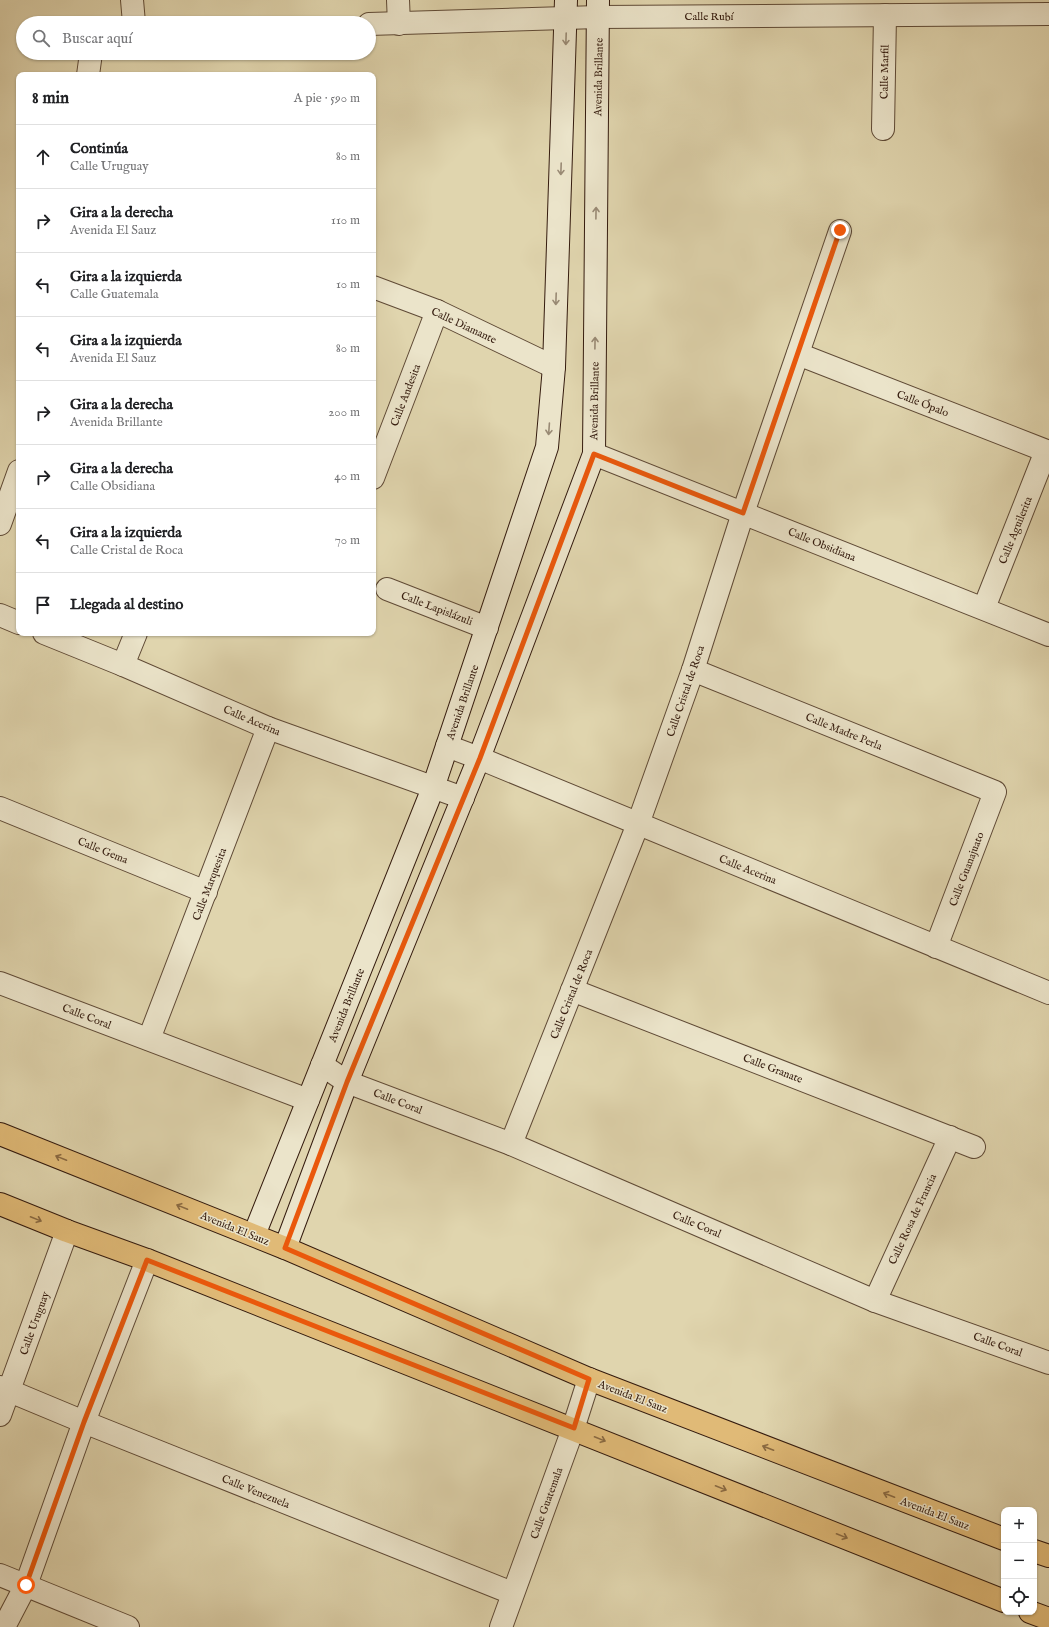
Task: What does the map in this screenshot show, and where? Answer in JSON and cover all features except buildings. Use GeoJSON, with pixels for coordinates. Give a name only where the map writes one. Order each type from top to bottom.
{"type":"FeatureCollection","features":[{"type":"Feature","properties":{"kind":"main road","name":"Avenida El Sauz"},"geometry":{"type":"LineString","coordinates":[[0,1134],[254,1235],[589,1379],[1001,1538]]}},
{"type":"Feature","properties":{"kind":"main road"},"geometry":{"type":"LineString","coordinates":[[0,1204],[67,1231],[147,1260],[574,1428],[1001,1600]]}},
{"type":"Feature","properties":{"kind":"main road"},"geometry":{"type":"LineString","coordinates":[[1037,1552],[1049,1556]]}},
{"type":"Feature","properties":{"kind":"main road"},"geometry":{"type":"LineString","coordinates":[[1037,1615],[1049,1620]]}},
{"type":"Feature","properties":{"kind":"street"},"geometry":{"type":"LineString","coordinates":[[132,0],[133,16]]}},
{"type":"Feature","properties":{"kind":"street"},"geometry":{"type":"LineString","coordinates":[[398,0],[399,24]]}},
{"type":"Feature","properties":{"kind":"street","name":"Calle Rubí"},"geometry":{"type":"LineString","coordinates":[[376,24],[399,24],[566,8],[763,8],[886,15],[1048,9]]}},
{"type":"Feature","properties":{"kind":"street","name":"Avenida Brillante"},"geometry":{"type":"LineString","coordinates":[[254,1235],[433,788],[547,447],[554,367],[566,8]]}},
{"type":"Feature","properties":{"kind":"street","name":"Avenida Brillante"},"geometry":{"type":"LineString","coordinates":[[285,1248],[347,1082],[480,758],[594,454],[598,8]]}},
{"type":"Feature","properties":{"kind":"street","name":"Calle Marfil"},"geometry":{"type":"LineString","coordinates":[[883,129],[886,15]]}},
{"type":"Feature","properties":{"kind":"street"},"geometry":{"type":"LineString","coordinates":[[88,72],[90,60]]}},
{"type":"Feature","properties":{"kind":"street","name":"Calle Cristal de Roca"},"geometry":{"type":"LineString","coordinates":[[511,1144],[638,824],[693,670],[743,513],[840,230]]}},
{"type":"Feature","properties":{"kind":"street","name":"Calle Diamante"},"geometry":{"type":"LineString","coordinates":[[376,288],[437,311],[554,367]]}},
{"type":"Feature","properties":{"kind":"street","name":"Calle Andesita"},"geometry":{"type":"LineString","coordinates":[[376,470],[437,311]]}},
{"type":"Feature","properties":{"kind":"street","name":"Calle Ópalo"},"geometry":{"type":"LineString","coordinates":[[798,354],[1048,452]]}},
{"type":"Feature","properties":{"kind":"street","name":"Calle Aguilerita"},"geometry":{"type":"LineString","coordinates":[[984,608],[1048,452]]}},
{"type":"Feature","properties":{"kind":"street","name":"Calle Obsidiana"},"geometry":{"type":"LineString","coordinates":[[594,454],[1049,635]]}},
{"type":"Feature","properties":{"kind":"street"},"geometry":{"type":"LineString","coordinates":[[0,524],[16,479]]}},
{"type":"Feature","properties":{"kind":"street","name":"Calle Lapislázuli"},"geometry":{"type":"LineString","coordinates":[[387,589],[487,628]]}},
{"type":"Feature","properties":{"kind":"street","name":"Calle Acerina"},"geometry":{"type":"LineString","coordinates":[[51,636],[123,665],[268,728],[463,798]]}},
{"type":"Feature","properties":{"kind":"street"},"geometry":{"type":"LineString","coordinates":[[123,665],[135,636]]}},
{"type":"Feature","properties":{"kind":"street","name":"Calle Madre Perla"},"geometry":{"type":"LineString","coordinates":[[693,670],[995,792]]}},
{"type":"Feature","properties":{"kind":"street","name":"Calle Marquesita"},"geometry":{"type":"LineString","coordinates":[[149,1039],[268,728]]}},
{"type":"Feature","properties":{"kind":"street","name":"Calle Acerina"},"geometry":{"type":"LineString","coordinates":[[447,746],[480,758],[1049,993]]}},
{"type":"Feature","properties":{"kind":"street","name":"Calle Guanajuato"},"geometry":{"type":"LineString","coordinates":[[936,947],[995,792]]}},
{"type":"Feature","properties":{"kind":"street","name":"Calle Gema"},"geometry":{"type":"LineString","coordinates":[[0,808],[206,892]]}},
{"type":"Feature","properties":{"kind":"street","name":"Calle Coral"},"geometry":{"type":"LineString","coordinates":[[0,983],[308,1100]]}},
{"type":"Feature","properties":{"kind":"street","name":"Calle Granate"},"geometry":{"type":"LineString","coordinates":[[572,990],[974,1147]]}},
{"type":"Feature","properties":{"kind":"street","name":"Calle Coral"},"geometry":{"type":"LineString","coordinates":[[322,1065],[347,1082],[511,1144],[875,1301],[1049,1363]]}},
{"type":"Feature","properties":{"kind":"street","name":"Calle Rosa de Francia"},"geometry":{"type":"LineString","coordinates":[[875,1301],[950,1137]]}},
{"type":"Feature","properties":{"kind":"street","name":"Calle Uruguay"},"geometry":{"type":"LineString","coordinates":[[0,1415],[4,1388],[67,1231]]}},
{"type":"Feature","properties":{"kind":"street"},"geometry":{"type":"LineString","coordinates":[[4,1627],[26,1585],[84,1422],[147,1260]]}},
{"type":"Feature","properties":{"kind":"street","name":"Calle Guatemala"},"geometry":{"type":"LineString","coordinates":[[501,1627],[512,1593],[574,1428],[589,1379]]}},
{"type":"Feature","properties":{"kind":"street","name":"Calle Venezuela"},"geometry":{"type":"LineString","coordinates":[[4,1388],[84,1422],[512,1593]]}},
{"type":"Feature","properties":{"kind":"street"},"geometry":{"type":"LineString","coordinates":[[0,1575],[128,1627]]}},
{"type":"Feature","properties":{"kind":"route"},"geometry":{"type":"LineString","coordinates":[[26,1585],[84,1422],[147,1260],[574,1428],[589,1379],[285,1248],[347,1082],[480,758],[594,454],[743,513],[840,230]]}}]}
